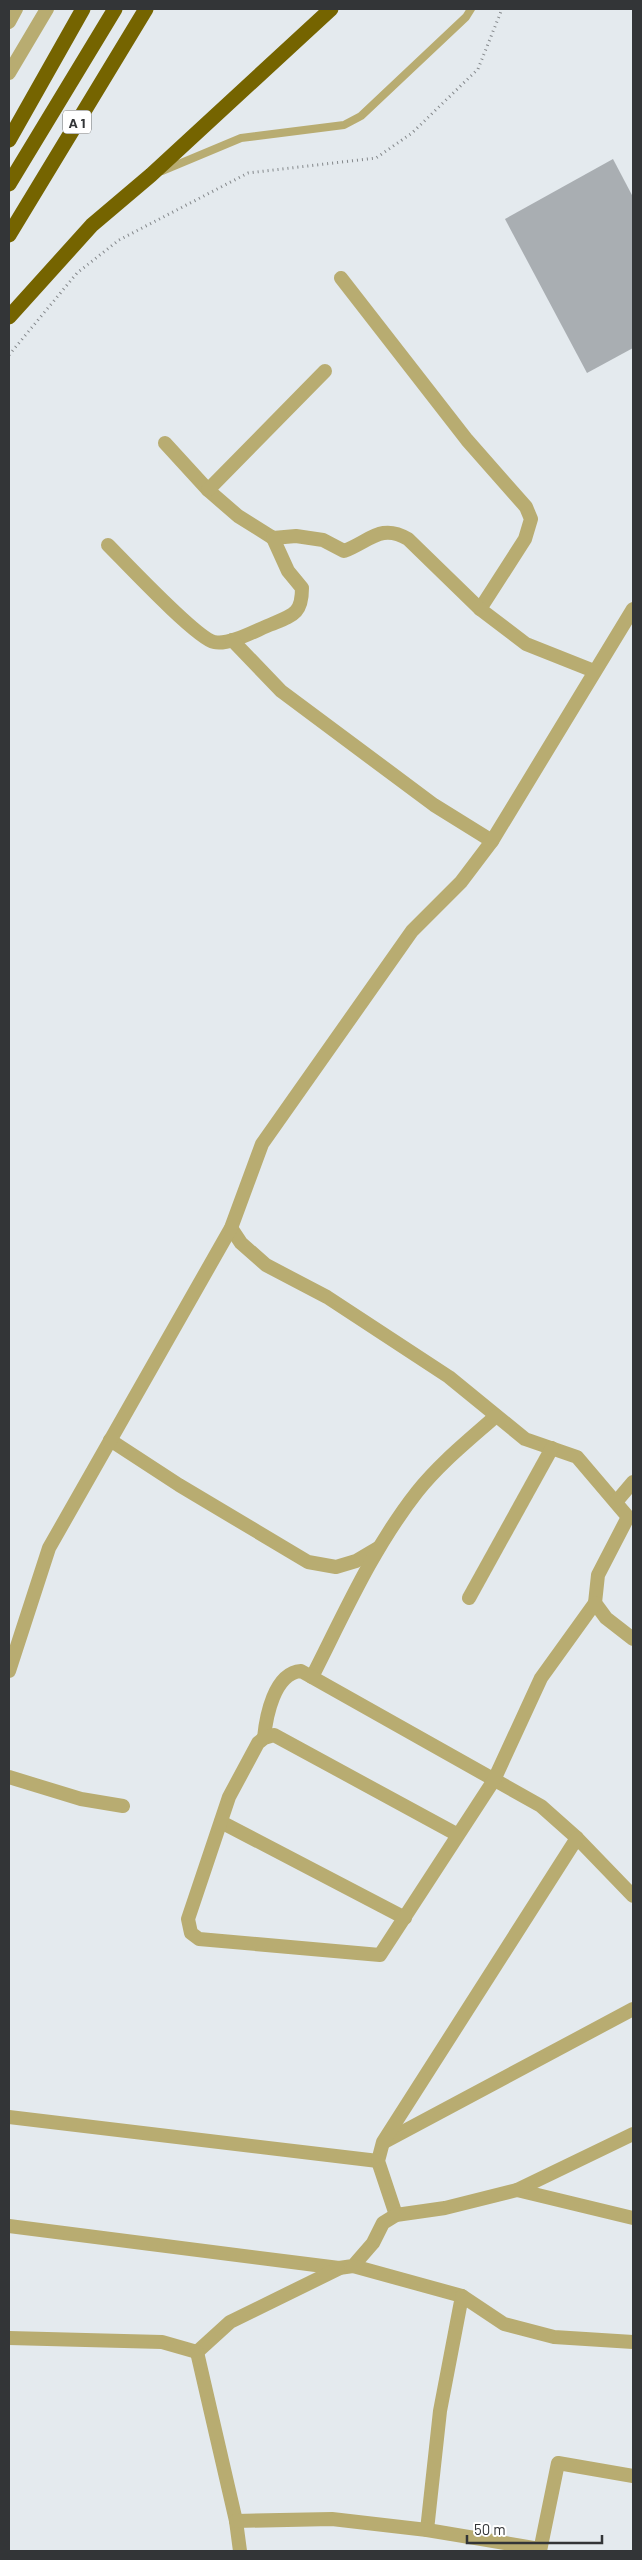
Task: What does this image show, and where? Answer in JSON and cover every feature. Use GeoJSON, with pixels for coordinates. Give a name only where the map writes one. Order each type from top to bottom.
{"type":"FeatureCollection","features":[{"type":"Feature","properties":{"kind":"highway"},"geometry":{"type":"LineString","coordinates":[[9,140],[83,9]]}},
{"type":"Feature","properties":{"kind":"highway","name":"A 1"},"geometry":{"type":"LineString","coordinates":[[9,184],[115,9]]}},
{"type":"Feature","properties":{"kind":"highway","name":"A 1"},"geometry":{"type":"LineString","coordinates":[[9,235],[146,9]]}},
{"type":"Feature","properties":{"kind":"highway"},"geometry":{"type":"LineString","coordinates":[[9,317],[92,225],[150,175],[331,9]]}},
{"type":"Feature","properties":{"kind":"street"},"geometry":{"type":"LineString","coordinates":[[9,22],[16,9]]}},
{"type":"Feature","properties":{"kind":"street"},"geometry":{"type":"LineString","coordinates":[[9,73],[47,9]]}},
{"type":"Feature","properties":{"kind":"street"},"geometry":{"type":"LineString","coordinates":[[341,278],[467,440],[526,507],[531,519],[525,539],[480,609]]}},
{"type":"Feature","properties":{"kind":"street"},"geometry":{"type":"LineString","coordinates":[[208,490],[325,372]]}},
{"type":"Feature","properties":{"kind":"street"},"geometry":{"type":"LineString","coordinates":[[108,545],[195,630],[214,642],[232,640],[294,615],[302,603],[302,588],[288,571],[273,538],[238,516],[208,490],[165,443]]}},
{"type":"Feature","properties":{"kind":"street"},"geometry":{"type":"LineString","coordinates":[[273,538],[296,536],[323,540],[344,551],[360,545],[381,532],[395,531],[408,539],[480,609],[526,644],[594,671]]}},
{"type":"Feature","properties":{"kind":"street"},"geometry":{"type":"LineString","coordinates":[[9,1671],[49,1548],[231,1228],[262,1144],[412,932],[461,882],[492,841],[633,609]]}},
{"type":"Feature","properties":{"kind":"street"},"geometry":{"type":"LineString","coordinates":[[232,640],[281,691],[434,805],[492,841]]}},
{"type":"Feature","properties":{"kind":"street"},"geometry":{"type":"LineString","coordinates":[[231,1228],[242,1243],[266,1265],[327,1297],[449,1377],[525,1439],[577,1458],[628,1517],[598,1575],[595,1603],[541,1678],[494,1780],[380,1955],[198,1939],[191,1933],[188,1919],[229,1797],[258,1743],[264,1738],[274,1736],[458,1835]]}},
{"type":"Feature","properties":{"kind":"street"},"geometry":{"type":"LineString","coordinates":[[312,1677],[378,1548],[418,1492],[454,1452],[496,1416]]}},
{"type":"Feature","properties":{"kind":"street"},"geometry":{"type":"LineString","coordinates":[[110,1440],[179,1485],[308,1562],[336,1567],[356,1561],[378,1548]]}},
{"type":"Feature","properties":{"kind":"street"},"geometry":{"type":"LineString","coordinates":[[470,1598],[552,1448]]}},
{"type":"Feature","properties":{"kind":"street"},"geometry":{"type":"LineString","coordinates":[[616,1502],[633,1482]]}},
{"type":"Feature","properties":{"kind":"street"},"geometry":{"type":"LineString","coordinates":[[595,1603],[606,1618],[633,1639]]}},
{"type":"Feature","properties":{"kind":"street"},"geometry":{"type":"LineString","coordinates":[[264,1738],[270,1704],[285,1679],[293,1671],[301,1671],[541,1806],[577,1838],[633,1896]]}},
{"type":"Feature","properties":{"kind":"street"},"geometry":{"type":"LineString","coordinates":[[9,1777],[81,1799],[123,1806]]}},
{"type":"Feature","properties":{"kind":"street"},"geometry":{"type":"LineString","coordinates":[[221,1822],[405,1918]]}},
{"type":"Feature","properties":{"kind":"street"},"geometry":{"type":"LineString","coordinates":[[396,2215],[378,2161],[383,2142],[577,1838]]}},
{"type":"Feature","properties":{"kind":"street"},"geometry":{"type":"LineString","coordinates":[[383,2142],[633,2009]]}},
{"type":"Feature","properties":{"kind":"street"},"geometry":{"type":"LineString","coordinates":[[9,2117],[378,2161]]}},
{"type":"Feature","properties":{"kind":"street"},"geometry":{"type":"LineString","coordinates":[[354,2266],[372,2243],[383,2223],[396,2215],[445,2208],[517,2190],[633,2134]]}},
{"type":"Feature","properties":{"kind":"street"},"geometry":{"type":"LineString","coordinates":[[517,2190],[633,2218]]}},
{"type":"Feature","properties":{"kind":"street"},"geometry":{"type":"LineString","coordinates":[[9,2226],[339,2268],[354,2266],[462,2296],[504,2324],[554,2337],[633,2342]]}},
{"type":"Feature","properties":{"kind":"street"},"geometry":{"type":"LineString","coordinates":[[197,2352],[230,2322],[339,2268]]}},
{"type":"Feature","properties":{"kind":"street"},"geometry":{"type":"LineString","coordinates":[[427,2530],[440,2411],[462,2296]]}},
{"type":"Feature","properties":{"kind":"street"},"geometry":{"type":"LineString","coordinates":[[9,2338],[162,2342],[197,2352]]}},
{"type":"Feature","properties":{"kind":"street"},"geometry":{"type":"LineString","coordinates":[[197,2352],[236,2521],[240,2551]]}},
{"type":"Feature","properties":{"kind":"street"},"geometry":{"type":"LineString","coordinates":[[236,2521],[332,2519],[427,2530],[540,2550],[558,2463],[633,2476]]}},
{"type":"Feature","properties":{"kind":"lane"},"geometry":{"type":"LineString","coordinates":[[150,175],[241,138],[344,125],[361,116],[466,18],[471,9]]}},
{"type":"Feature","properties":{"kind":"path"},"geometry":{"type":"LineString","coordinates":[[9,355],[77,273],[119,240],[248,173],[376,158],[412,133],[478,69],[502,9]]}},
{"type":"Feature","properties":{"kind":"building"},"geometry":{"type":"Polygon","coordinates":[[[613,159],[633,197],[633,348],[587,373],[505,219],[613,159]]]}}]}
